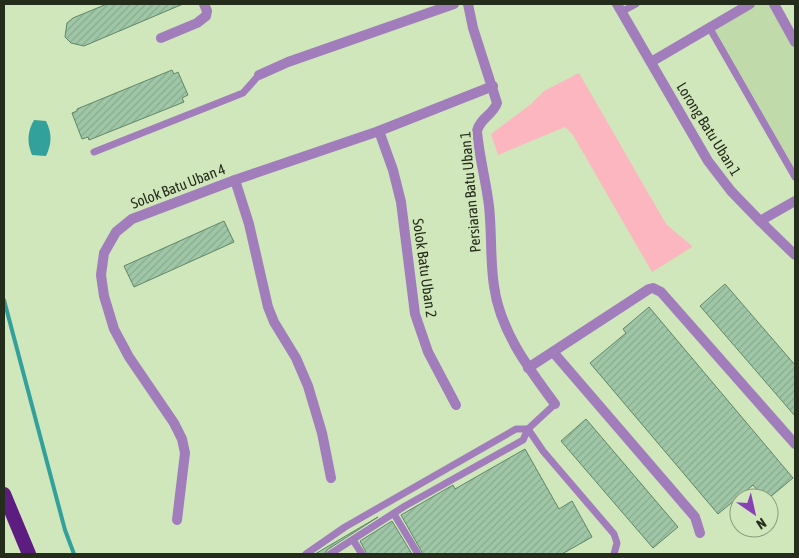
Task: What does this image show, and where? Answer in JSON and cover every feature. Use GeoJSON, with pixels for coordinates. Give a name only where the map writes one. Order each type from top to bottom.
{"type":"FeatureCollection","features":[{"type":"Feature","properties":{"kind":"highway"},"geometry":{"type":"LineString","coordinates":[[4,494],[29,554]]}},
{"type":"Feature","properties":{"kind":"street"},"geometry":{"type":"LineString","coordinates":[[161,38],[197,23],[206,16],[207,11],[204,4]]}},
{"type":"Feature","properties":{"kind":"street"},"geometry":{"type":"LineString","coordinates":[[259,75],[288,62],[454,4]]}},
{"type":"Feature","properties":{"kind":"street","name":"Persiaran Batu Uban 1"},"geometry":{"type":"LineString","coordinates":[[468,4],[473,28],[497,103],[495,109],[479,123],[477,130],[489,207],[494,288],[502,318],[510,336],[528,368],[555,404]]}},
{"type":"Feature","properties":{"kind":"street"},"geometry":{"type":"LineString","coordinates":[[651,62],[750,4]]}},
{"type":"Feature","properties":{"kind":"street"},"geometry":{"type":"LineString","coordinates":[[774,4],[795,42]]}},
{"type":"Feature","properties":{"kind":"street","name":"Lorong Batu Uban 1"},"geometry":{"type":"LineString","coordinates":[[619,8],[708,161],[731,191],[795,255]]}},
{"type":"Feature","properties":{"kind":"street","name":"Solok Batu Uban 4"},"geometry":{"type":"LineString","coordinates":[[177,520],[185,453],[182,439],[174,423],[129,357],[114,328],[104,296],[101,275],[104,253],[116,232],[132,219],[235,180],[379,131],[492,86]]}},
{"type":"Feature","properties":{"kind":"street","name":"Solok Batu Uban 2"},"geometry":{"type":"LineString","coordinates":[[379,131],[393,170],[401,202],[415,314],[428,352],[456,405]]}},
{"type":"Feature","properties":{"kind":"street"},"geometry":{"type":"LineString","coordinates":[[235,180],[251,231],[268,307],[274,322],[296,358],[308,386],[322,433],[331,478]]}},
{"type":"Feature","properties":{"kind":"street"},"geometry":{"type":"LineString","coordinates":[[760,221],[795,201]]}},
{"type":"Feature","properties":{"kind":"street"},"geometry":{"type":"LineString","coordinates":[[528,368],[648,289],[657,289],[795,444]]}},
{"type":"Feature","properties":{"kind":"street"},"geometry":{"type":"LineString","coordinates":[[553,352],[695,517],[700,533]]}},
{"type":"Feature","properties":{"kind":"lane"},"geometry":{"type":"LineString","coordinates":[[619,8],[636,4]]}},
{"type":"Feature","properties":{"kind":"lane"},"geometry":{"type":"LineString","coordinates":[[709,28],[795,177]]}},
{"type":"Feature","properties":{"kind":"lane"},"geometry":{"type":"LineString","coordinates":[[94,152],[243,93],[259,75]]}},
{"type":"Feature","properties":{"kind":"lane"},"geometry":{"type":"LineString","coordinates":[[330,554],[394,514],[523,440],[528,429],[555,404]]}},
{"type":"Feature","properties":{"kind":"lane"},"geometry":{"type":"LineString","coordinates":[[306,554],[345,526],[516,429],[528,429]]}},
{"type":"Feature","properties":{"kind":"lane"},"geometry":{"type":"LineString","coordinates":[[528,429],[543,451],[614,534],[617,543],[614,554]]}},
{"type":"Feature","properties":{"kind":"lane"},"geometry":{"type":"LineString","coordinates":[[394,514],[418,554]]}},
{"type":"Feature","properties":{"kind":"lane"},"geometry":{"type":"LineString","coordinates":[[353,540],[362,554]]}},
{"type":"Feature","properties":{"kind":"shaded area"},"geometry":{"type":"Polygon","coordinates":[[[750,4],[774,4],[795,42],[795,177],[709,27],[750,4]]]}},
{"type":"Feature","properties":{"kind":"shaded area"},"geometry":{"type":"Polygon","coordinates":[[[579,73],[666,224],[692,246],[652,272],[573,135],[565,127],[498,155],[491,134],[531,104],[544,91],[579,73]]]}},
{"type":"Feature","properties":{"kind":"water"},"geometry":{"type":"Polygon","coordinates":[[[34,120],[46,121],[48,125],[51,138],[46,156],[32,155],[30,151],[29,133],[34,120]]]}},
{"type":"Feature","properties":{"kind":"building"},"geometry":{"type":"Polygon","coordinates":[[[107,4],[183,4],[84,46],[71,43],[65,37],[67,23],[73,18],[107,4]]]}},
{"type":"Feature","properties":{"kind":"building"},"geometry":{"type":"Polygon","coordinates":[[[172,70],[174,74],[178,72],[188,95],[182,98],[184,102],[89,140],[88,137],[82,139],[72,113],[77,111],[77,109],[172,70]]]}},
{"type":"Feature","properties":{"kind":"building"},"geometry":{"type":"Polygon","coordinates":[[[224,221],[234,242],[134,287],[124,266],[224,221]]]}},
{"type":"Feature","properties":{"kind":"building"},"geometry":{"type":"Polygon","coordinates":[[[725,284],[795,365],[795,416],[700,306],[725,284]]]}},
{"type":"Feature","properties":{"kind":"building"},"geometry":{"type":"Polygon","coordinates":[[[649,307],[793,478],[779,490],[779,488],[756,488],[753,485],[749,488],[729,488],[729,505],[718,514],[590,363],[626,333],[623,329],[649,307]]]}},
{"type":"Feature","properties":{"kind":"building"},"geometry":{"type":"Polygon","coordinates":[[[586,419],[678,527],[653,548],[561,441],[586,419]]]}},
{"type":"Feature","properties":{"kind":"building"},"geometry":{"type":"Polygon","coordinates":[[[525,449],[559,509],[572,501],[592,537],[562,554],[423,554],[401,515],[453,485],[455,489],[525,449]]]}},
{"type":"Feature","properties":{"kind":"building"},"geometry":{"type":"Polygon","coordinates":[[[378,517],[327,550],[325,554],[315,554],[378,517]]]}},
{"type":"Feature","properties":{"kind":"building"},"geometry":{"type":"Polygon","coordinates":[[[392,521],[412,554],[367,554],[360,541],[392,521]]]}},
{"type":"Feature","properties":{"kind":"waterway"},"geometry":{"type":"LineString","coordinates":[[4,300],[65,530],[74,554]]}}]}
